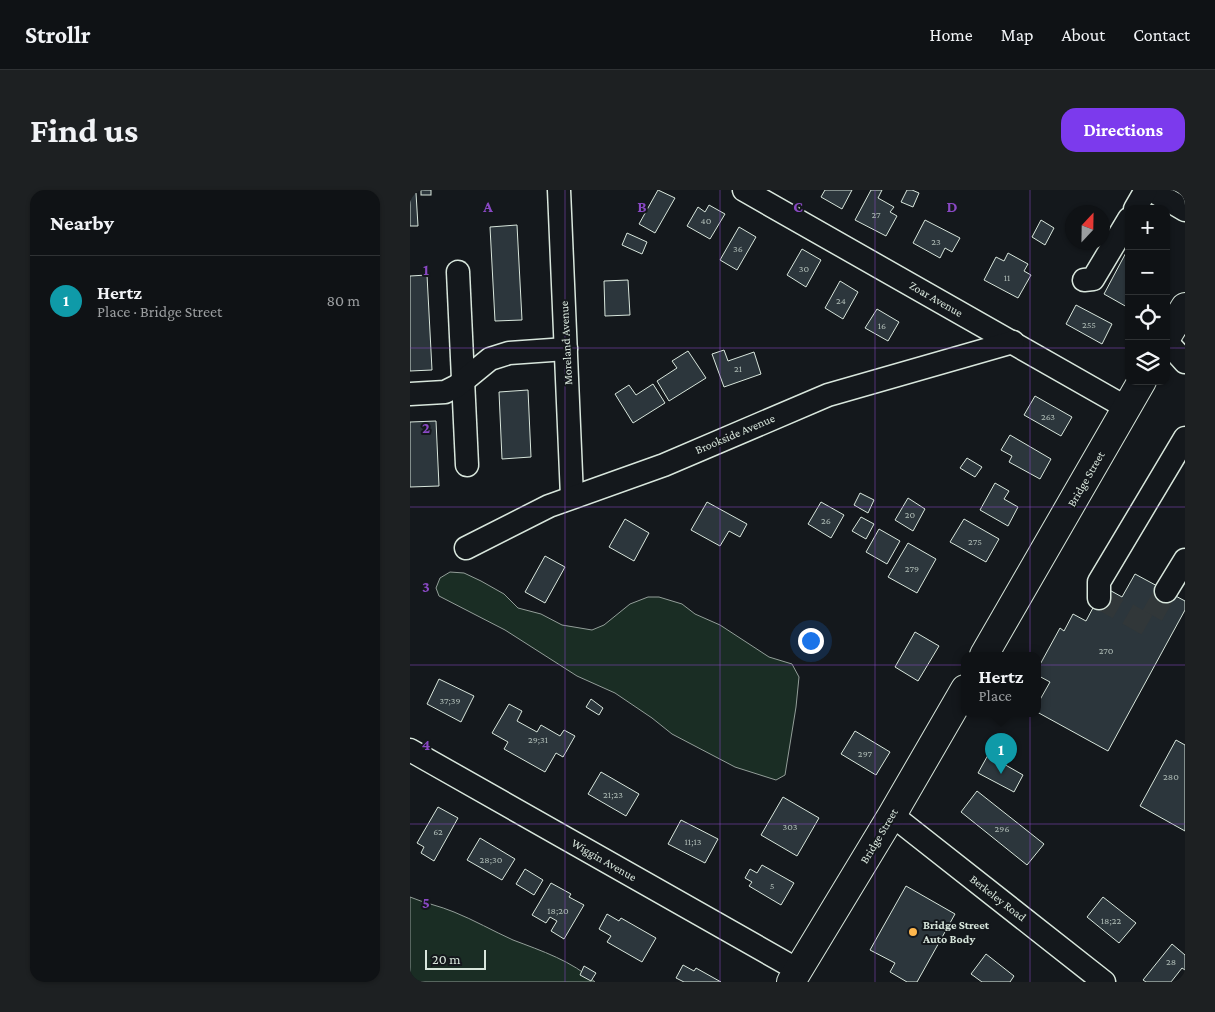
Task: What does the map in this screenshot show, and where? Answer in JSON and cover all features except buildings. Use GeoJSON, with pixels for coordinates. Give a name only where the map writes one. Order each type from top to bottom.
{"type":"FeatureCollection","features":[{"type":"Feature","properties":{"kind":"main road"},"geometry":{"type":"LineString","coordinates":[[1170,333],[1185,307]]}},
{"type":"Feature","properties":{"kind":"main road","name":"Bridge Street"},"geometry":{"type":"LineString","coordinates":[[986,652],[1140,385]]}},
{"type":"Feature","properties":{"kind":"main road","name":"Bridge Street"},"geometry":{"type":"LineString","coordinates":[[794,976],[892,815],[961,696]]}},
{"type":"Feature","properties":{"kind":"street","name":"Moreland Avenue"},"geometry":{"type":"LineString","coordinates":[[559,190],[572,496]]}},
{"type":"Feature","properties":{"kind":"street","name":"Zoar Avenue"},"geometry":{"type":"LineString","coordinates":[[744,190],[1127,408]]}},
{"type":"Feature","properties":{"kind":"street"},"geometry":{"type":"LineString","coordinates":[[1137,205],[1146,190]]}},
{"type":"Feature","properties":{"kind":"street"},"geometry":{"type":"LineString","coordinates":[[1151,190],[1185,210]]}},
{"type":"Feature","properties":{"kind":"street"},"geometry":{"type":"LineString","coordinates":[[1084,280],[1093,279],[1125,226]]}},
{"type":"Feature","properties":{"kind":"street"},"geometry":{"type":"LineString","coordinates":[[458,272],[467,464]]}},
{"type":"Feature","properties":{"kind":"street","name":"Brookside Avenue"},"geometry":{"type":"LineString","coordinates":[[466,548],[572,496],[664,465],[828,395],[1013,342]]}},
{"type":"Feature","properties":{"kind":"street"},"geometry":{"type":"LineString","coordinates":[[1170,345],[1185,362]]}},
{"type":"Feature","properties":{"kind":"street"},"geometry":{"type":"LineString","coordinates":[[410,394],[445,392],[457,386],[490,359],[509,353],[566,349]]}},
{"type":"Feature","properties":{"kind":"street"},"geometry":{"type":"LineString","coordinates":[[1099,598],[1099,582],[1185,438]]}},
{"type":"Feature","properties":{"kind":"street"},"geometry":{"type":"LineString","coordinates":[[1166,591],[1185,560]]}},
{"type":"Feature","properties":{"kind":"street","name":"Wiggin Avenue"},"geometry":{"type":"LineString","coordinates":[[410,750],[794,976]]}},
{"type":"Feature","properties":{"kind":"street","name":"Berkeley Road"},"geometry":{"type":"LineString","coordinates":[[892,815],[1104,982]]}},
{"type":"Feature","properties":{"kind":"green space"},"geometry":{"type":"Polygon","coordinates":[[[450,572],[464,573],[481,581],[504,594],[518,608],[541,614],[562,625],[592,630],[604,625],[630,604],[648,597],[659,597],[682,604],[695,614],[720,625],[769,657],[792,664],[799,677],[785,775],[776,780],[735,767],[672,734],[615,693],[577,676],[505,630],[439,596],[436,588],[440,578],[450,572]]]}},
{"type":"Feature","properties":{"kind":"green space"},"geometry":{"type":"Polygon","coordinates":[[[410,897],[469,918],[513,940],[556,957],[577,968],[595,982],[410,982],[410,897]]]}},
{"type":"Feature","properties":{"kind":"tunnel"},"geometry":{"type":"LineString","coordinates":[[1099,598],[1147,625],[1166,591]]}},
{"type":"Feature","properties":{"kind":"place","name":"Hertz"},"geometry":{"type":"Point","coordinates":[1001,774]}},
{"type":"Feature","properties":{"kind":"place","name":"Bridge Street Auto Body"},"geometry":{"type":"Point","coordinates":[913,932]}}]}
